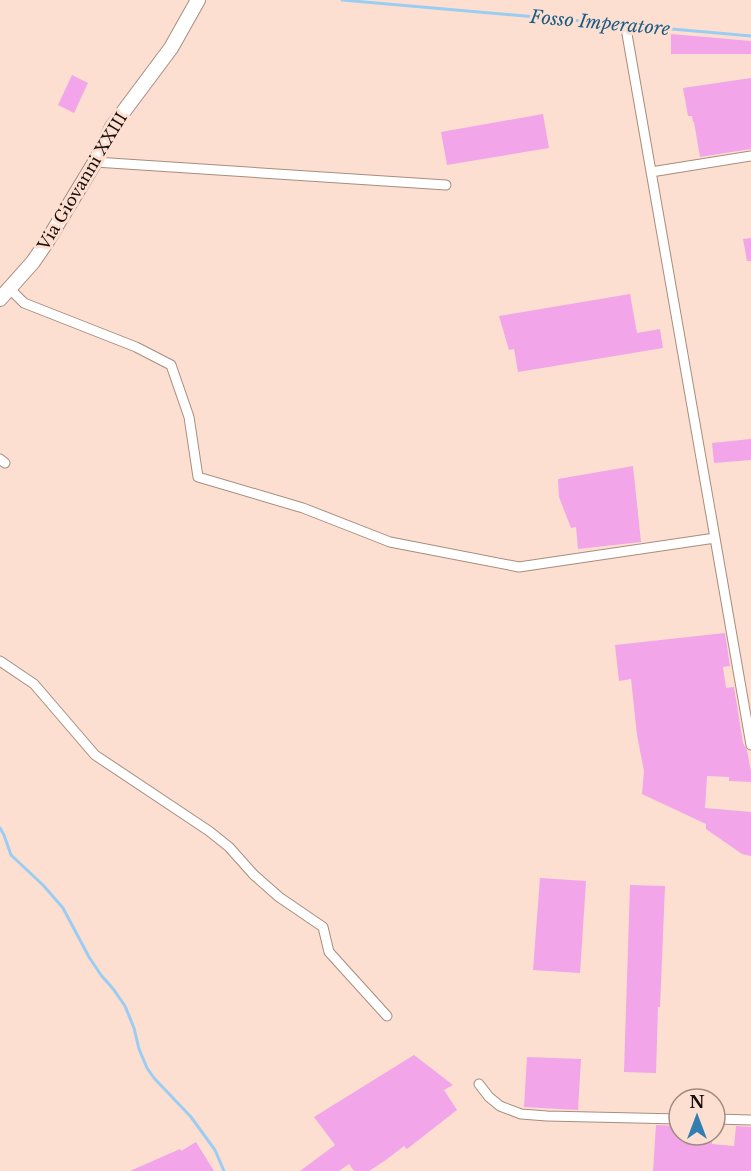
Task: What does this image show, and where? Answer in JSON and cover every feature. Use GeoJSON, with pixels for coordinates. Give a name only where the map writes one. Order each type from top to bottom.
{"type":"FeatureCollection","features":[{"type":"Feature","properties":{"kind":"main road","name":"Via Giovanni XXIII"},"geometry":{"type":"LineString","coordinates":[[5,294],[46,243],[95,162],[112,127],[171,48],[198,0]]}},
{"type":"Feature","properties":{"kind":"street"},"geometry":{"type":"LineString","coordinates":[[627,34],[751,745]]}},
{"type":"Feature","properties":{"kind":"street"},"geometry":{"type":"LineString","coordinates":[[651,172],[751,156]]}},
{"type":"Feature","properties":{"kind":"street"},"geometry":{"type":"LineString","coordinates":[[95,162],[446,185]]}},
{"type":"Feature","properties":{"kind":"street"},"geometry":{"type":"LineString","coordinates":[[5,294],[136,347],[171,365],[189,417],[198,477],[303,508],[390,542],[519,567],[715,538]]}},
{"type":"Feature","properties":{"kind":"street"},"geometry":{"type":"LineString","coordinates":[[0,661],[34,684],[94,755],[229,846],[279,897],[323,927],[329,952],[387,1016]]}},
{"type":"Feature","properties":{"kind":"street"},"geometry":{"type":"LineString","coordinates":[[479,1084],[500,1106],[521,1114],[667,1119]]}},
{"type":"Feature","properties":{"kind":"street"},"geometry":{"type":"LineString","coordinates":[[727,1119],[751,1120]]}},
{"type":"Feature","properties":{"kind":"building"},"geometry":{"type":"Polygon","coordinates":[[[671,34],[751,41],[751,54],[671,54],[671,34]]]}},
{"type":"Feature","properties":{"kind":"building"},"geometry":{"type":"Polygon","coordinates":[[[72,75],[88,83],[74,113],[58,105],[72,75]]]}},
{"type":"Feature","properties":{"kind":"building"},"geometry":{"type":"Polygon","coordinates":[[[751,78],[751,149],[700,157],[694,122],[692,116],[688,116],[683,88],[751,78]]]}},
{"type":"Feature","properties":{"kind":"building"},"geometry":{"type":"Polygon","coordinates":[[[543,114],[549,148],[447,165],[441,132],[543,114]]]}},
{"type":"Feature","properties":{"kind":"building"},"geometry":{"type":"Polygon","coordinates":[[[751,238],[751,261],[747,261],[743,239],[751,238]]]}},
{"type":"Feature","properties":{"kind":"building"},"geometry":{"type":"Polygon","coordinates":[[[630,294],[637,333],[660,329],[663,348],[518,372],[514,349],[509,350],[499,316],[630,294]]]}},
{"type":"Feature","properties":{"kind":"building"},"geometry":{"type":"Polygon","coordinates":[[[751,439],[751,460],[714,463],[712,443],[751,439]]]}},
{"type":"Feature","properties":{"kind":"building"},"geometry":{"type":"Polygon","coordinates":[[[633,466],[641,542],[578,549],[576,527],[571,528],[559,497],[558,479],[633,466]]]}},
{"type":"Feature","properties":{"kind":"building"},"geometry":{"type":"Polygon","coordinates":[[[725,633],[730,666],[723,667],[726,688],[734,687],[751,782],[729,781],[729,777],[707,776],[705,808],[751,812],[751,856],[742,854],[706,829],[706,824],[642,794],[644,771],[637,735],[631,679],[619,681],[615,645],[725,633]]]}},
{"type":"Feature","properties":{"kind":"building"},"geometry":{"type":"Polygon","coordinates":[[[540,878],[586,881],[580,973],[533,970],[540,878]]]}},
{"type":"Feature","properties":{"kind":"building"},"geometry":{"type":"Polygon","coordinates":[[[630,885],[665,886],[656,1073],[624,1072],[630,885]]]}},
{"type":"Feature","properties":{"kind":"building"},"geometry":{"type":"Polygon","coordinates":[[[414,1055],[453,1085],[444,1090],[457,1110],[407,1149],[404,1146],[369,1171],[354,1171],[349,1164],[339,1171],[300,1171],[335,1145],[314,1117],[414,1055]]]}},
{"type":"Feature","properties":{"kind":"building"},"geometry":{"type":"Polygon","coordinates":[[[527,1057],[581,1059],[578,1110],[524,1107],[527,1057]]]}},
{"type":"Feature","properties":{"kind":"building"},"geometry":{"type":"Polygon","coordinates":[[[656,1125],[667,1125],[667,1147],[734,1146],[736,1126],[751,1127],[751,1171],[653,1171],[656,1125]]]}},
{"type":"Feature","properties":{"kind":"building"},"geometry":{"type":"Polygon","coordinates":[[[196,1142],[214,1171],[130,1171],[180,1149],[181,1151],[196,1142]]]}},
{"type":"Feature","properties":{"kind":"waterway","name":"Fosso Imperatore"},"geometry":{"type":"LineString","coordinates":[[342,0],[751,36]]}},
{"type":"Feature","properties":{"kind":"waterway"},"geometry":{"type":"LineString","coordinates":[[0,828],[11,855],[43,885],[63,908],[89,957],[125,1006],[147,1068],[191,1117],[215,1150],[224,1171]]}}]}
